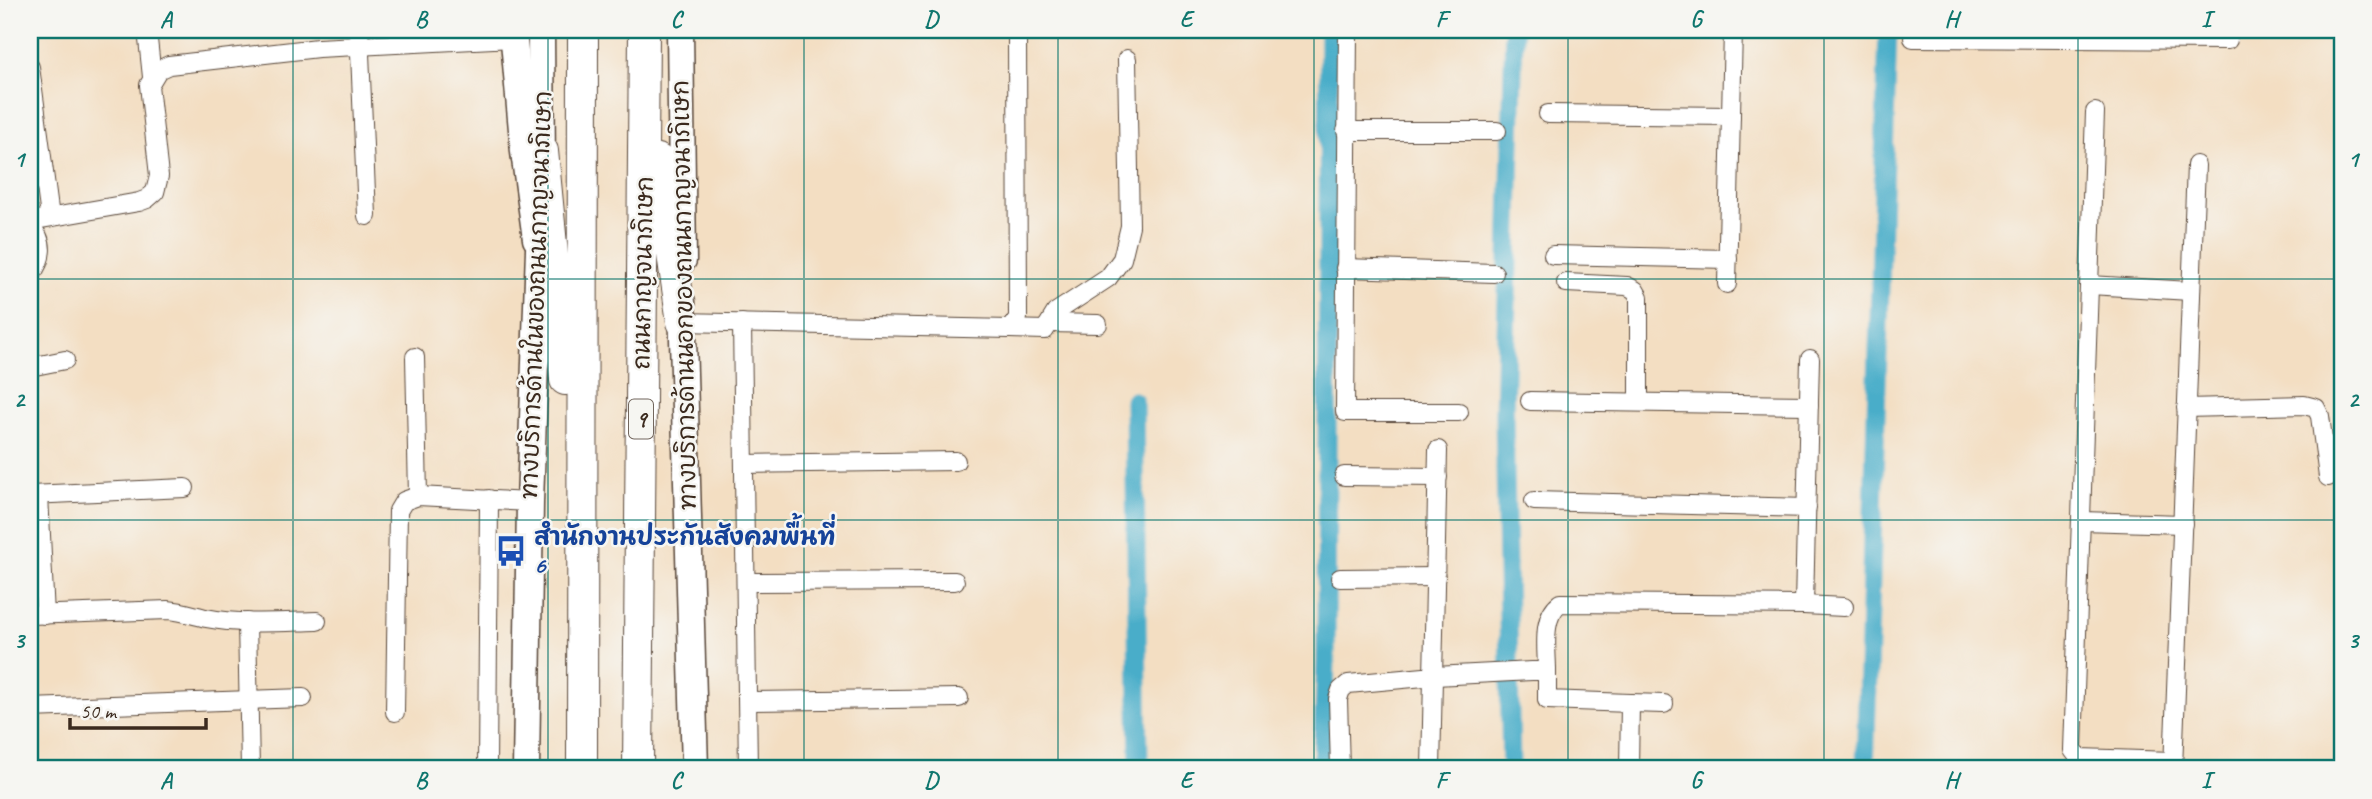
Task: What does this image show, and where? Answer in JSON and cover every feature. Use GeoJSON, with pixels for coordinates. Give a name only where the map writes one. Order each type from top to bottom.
{"type":"FeatureCollection","features":[{"type":"Feature","properties":{"kind":"highway"},"geometry":{"type":"LineString","coordinates":[[582,769],[583,30]]}},
{"type":"Feature","properties":{"kind":"highway","name":"ถนนกาญจนาภิเษก"},"geometry":{"type":"LineString","coordinates":[[638,769],[644,30]]}},
{"type":"Feature","properties":{"kind":"highway"},"geometry":{"type":"LineString","coordinates":[[645,69],[682,322]]}},
{"type":"Feature","properties":{"kind":"highway"},"geometry":{"type":"LineString","coordinates":[[543,151],[581,544]]}},
{"type":"Feature","properties":{"kind":"main road","name":"ทางบริการด้านในของถนนกาญจนาภิเษก"},"geometry":{"type":"LineString","coordinates":[[526,769],[530,502],[543,151],[541,30]]}},
{"type":"Feature","properties":{"kind":"main road","name":"ทางบริการด้านนอกของถนนกาญจนาภิเษก"},"geometry":{"type":"LineString","coordinates":[[680,30],[682,322],[695,769]]}},
{"type":"Feature","properties":{"kind":"main road"},"geometry":{"type":"LineString","coordinates":[[683,170],[695,30]]}},
{"type":"Feature","properties":{"kind":"main road"},"geometry":{"type":"LineString","coordinates":[[513,34],[524,152],[538,255]]}},
{"type":"Feature","properties":{"kind":"street"},"geometry":{"type":"LineString","coordinates":[[147,30],[152,77]]}},
{"type":"Feature","properties":{"kind":"street"},"geometry":{"type":"LineString","coordinates":[[1010,329],[1018,318],[1017,30]]}},
{"type":"Feature","properties":{"kind":"street"},"geometry":{"type":"LineString","coordinates":[[1348,30],[1345,412],[1459,412]]}},
{"type":"Feature","properties":{"kind":"street"},"geometry":{"type":"LineString","coordinates":[[1727,284],[1734,30]]}},
{"type":"Feature","properties":{"kind":"street"},"geometry":{"type":"LineString","coordinates":[[30,276],[39,265],[42,252],[40,240],[30,224],[50,216],[139,202],[155,192],[159,176],[149,85],[158,70],[169,65],[193,61],[359,38],[513,34]]}},
{"type":"Feature","properties":{"kind":"street"},"geometry":{"type":"LineString","coordinates":[[1913,38],[2096,34],[2228,40]]}},
{"type":"Feature","properties":{"kind":"street"},"geometry":{"type":"LineString","coordinates":[[359,38],[367,216]]}},
{"type":"Feature","properties":{"kind":"street"},"geometry":{"type":"LineString","coordinates":[[682,322],[1041,331],[1063,306],[1108,278],[1122,259],[1130,226],[1127,59]]}},
{"type":"Feature","properties":{"kind":"street"},"geometry":{"type":"LineString","coordinates":[[30,67],[50,216]]}},
{"type":"Feature","properties":{"kind":"street"},"geometry":{"type":"LineString","coordinates":[[2095,112],[2073,750],[2079,758],[2173,765],[2196,165]]}},
{"type":"Feature","properties":{"kind":"street"},"geometry":{"type":"LineString","coordinates":[[1548,114],[1731,116]]}},
{"type":"Feature","properties":{"kind":"street"},"geometry":{"type":"LineString","coordinates":[[1346,131],[1497,131]]}},
{"type":"Feature","properties":{"kind":"street"},"geometry":{"type":"LineString","coordinates":[[1553,255],[1728,259]]}},
{"type":"Feature","properties":{"kind":"street"},"geometry":{"type":"LineString","coordinates":[[1345,268],[1494,273]]}},
{"type":"Feature","properties":{"kind":"street"},"geometry":{"type":"LineString","coordinates":[[1566,283],[1627,286],[1635,290],[1639,297],[1639,402]]}},
{"type":"Feature","properties":{"kind":"street"},"geometry":{"type":"LineString","coordinates":[[2090,285],[2190,291]]}},
{"type":"Feature","properties":{"kind":"street"},"geometry":{"type":"LineString","coordinates":[[742,323],[748,769]]}},
{"type":"Feature","properties":{"kind":"street"},"geometry":{"type":"LineString","coordinates":[[1050,323],[1098,324]]}},
{"type":"Feature","properties":{"kind":"street"},"geometry":{"type":"LineString","coordinates":[[415,357],[418,496]]}},
{"type":"Feature","properties":{"kind":"street"},"geometry":{"type":"LineString","coordinates":[[1804,605],[1810,359]]}},
{"type":"Feature","properties":{"kind":"street"},"geometry":{"type":"LineString","coordinates":[[30,367],[65,360]]}},
{"type":"Feature","properties":{"kind":"street"},"geometry":{"type":"LineString","coordinates":[[1530,401],[1809,405]]}},
{"type":"Feature","properties":{"kind":"street"},"geometry":{"type":"LineString","coordinates":[[2186,408],[2304,405],[2316,408],[2320,416],[2328,477]]}},
{"type":"Feature","properties":{"kind":"street"},"geometry":{"type":"LineString","coordinates":[[1431,769],[1438,450]]}},
{"type":"Feature","properties":{"kind":"street"},"geometry":{"type":"LineString","coordinates":[[744,464],[956,461]]}},
{"type":"Feature","properties":{"kind":"street"},"geometry":{"type":"LineString","coordinates":[[1344,476],[1438,477]]}},
{"type":"Feature","properties":{"kind":"street"},"geometry":{"type":"LineString","coordinates":[[185,488],[34,495],[37,615],[168,610],[183,611],[205,618],[247,622],[317,621]]}},
{"type":"Feature","properties":{"kind":"street"},"geometry":{"type":"LineString","coordinates":[[395,712],[398,511],[404,501],[418,496],[530,502]]}},
{"type":"Feature","properties":{"kind":"street"},"geometry":{"type":"LineString","coordinates":[[487,769],[489,499]]}},
{"type":"Feature","properties":{"kind":"street"},"geometry":{"type":"LineString","coordinates":[[1535,500],[1807,508]]}},
{"type":"Feature","properties":{"kind":"street"},"geometry":{"type":"LineString","coordinates":[[2081,520],[2183,524]]}},
{"type":"Feature","properties":{"kind":"street"},"geometry":{"type":"LineString","coordinates":[[1340,578],[1436,577]]}},
{"type":"Feature","properties":{"kind":"street"},"geometry":{"type":"LineString","coordinates":[[746,582],[955,581]]}},
{"type":"Feature","properties":{"kind":"street"},"geometry":{"type":"LineString","coordinates":[[1664,704],[1547,700],[1540,671],[1552,609],[1560,603],[1843,607]]}},
{"type":"Feature","properties":{"kind":"street"},"geometry":{"type":"LineString","coordinates":[[247,622],[250,769]]}},
{"type":"Feature","properties":{"kind":"street"},"geometry":{"type":"LineString","coordinates":[[1340,769],[1337,708],[1341,690],[1348,684],[1435,676],[1540,671]]}},
{"type":"Feature","properties":{"kind":"street"},"geometry":{"type":"LineString","coordinates":[[30,708],[303,698]]}},
{"type":"Feature","properties":{"kind":"street"},"geometry":{"type":"LineString","coordinates":[[749,701],[959,698]]}},
{"type":"Feature","properties":{"kind":"street"},"geometry":{"type":"LineString","coordinates":[[1629,769],[1630,703]]}},
{"type":"Feature","properties":{"kind":"waterway"},"geometry":{"type":"LineString","coordinates":[[1322,769],[1326,660],[1329,30]]}},
{"type":"Feature","properties":{"kind":"waterway"},"geometry":{"type":"LineString","coordinates":[[1511,769],[1504,414],[1514,30]]}},
{"type":"Feature","properties":{"kind":"waterway"},"geometry":{"type":"LineString","coordinates":[[1865,769],[1888,30]]}},
{"type":"Feature","properties":{"kind":"waterway"},"geometry":{"type":"LineString","coordinates":[[1134,401],[1139,769]]}},
{"type":"Feature","properties":{"kind":"place","name":"สำนักงานประกันสังคมพื้นที่ 6"},"geometry":{"type":"Point","coordinates":[511,551]}}]}
